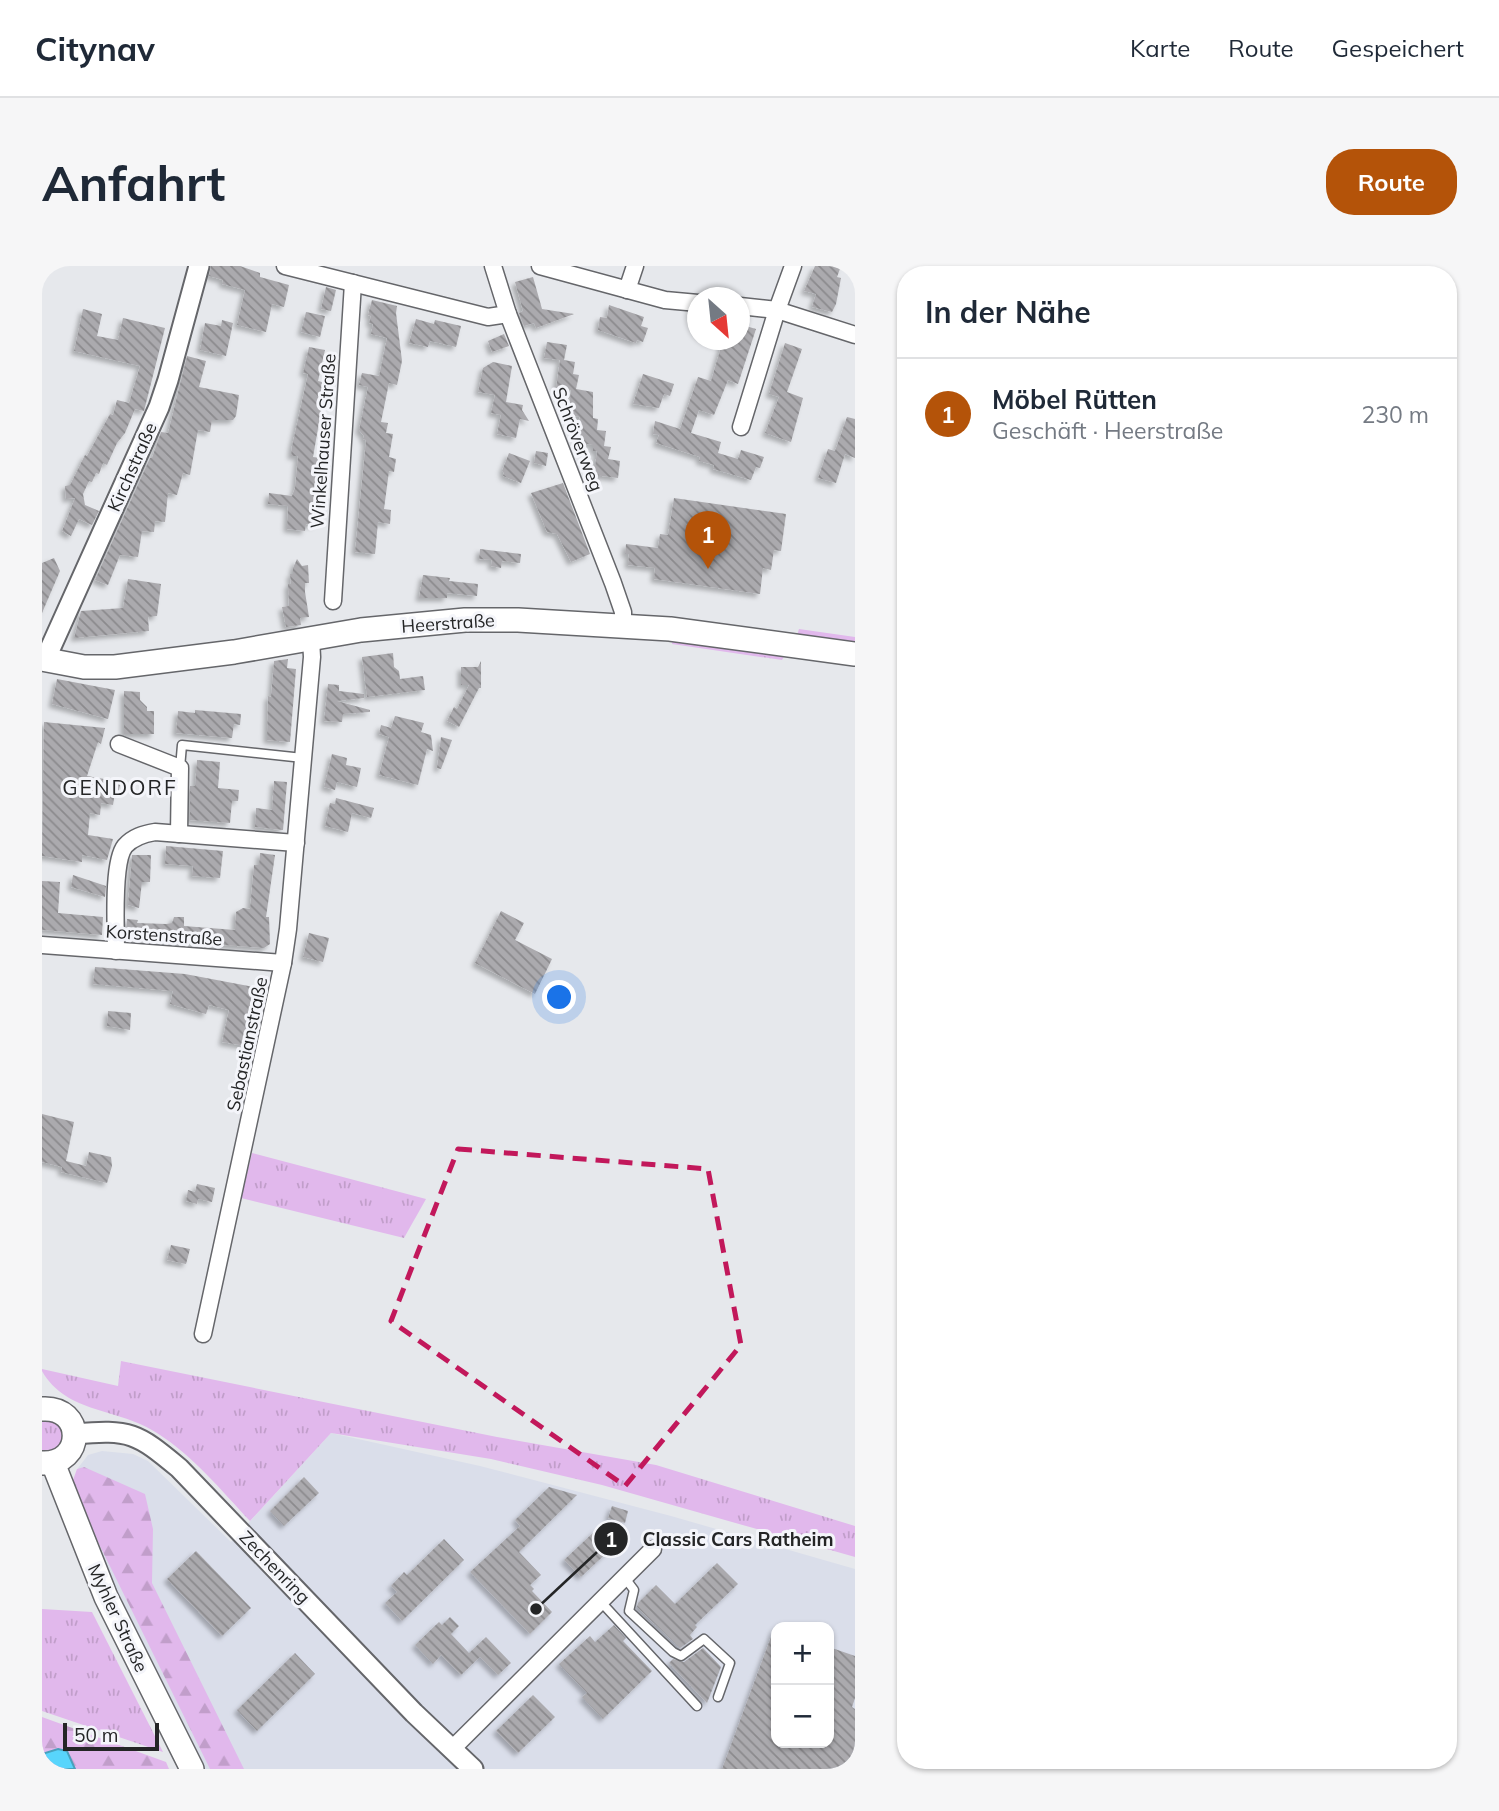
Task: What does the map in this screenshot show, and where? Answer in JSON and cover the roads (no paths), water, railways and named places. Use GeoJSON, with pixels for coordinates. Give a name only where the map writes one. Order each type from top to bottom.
{"type":"FeatureCollection","features":[{"type":"Feature","properties":{"kind":"main road","name":"Heerstraße"},"geometry":{"type":"LineString","coordinates":[[43,665],[127,666],[360,630],[465,620],[518,620],[670,629],[855,653]]}},
{"type":"Feature","properties":{"kind":"main road"},"geometry":{"type":"LineString","coordinates":[[42,1409],[62,1413],[70,1420],[75,1434],[71,1450],[66,1457],[47,1463]]}},
{"type":"Feature","properties":{"kind":"main road","name":"Myhler Straße"},"geometry":{"type":"LineString","coordinates":[[47,1463],[106,1597],[192,1769]]}},
{"type":"Feature","properties":{"kind":"street","name":"Kirchstraße"},"geometry":{"type":"LineString","coordinates":[[43,665],[159,407],[198,266]]}},
{"type":"Feature","properties":{"kind":"street"},"geometry":{"type":"LineString","coordinates":[[285,266],[488,317],[508,314]]}},
{"type":"Feature","properties":{"kind":"street","name":"Schröverweg"},"geometry":{"type":"LineString","coordinates":[[493,266],[508,314],[613,583],[622,612],[623,626]]}},
{"type":"Feature","properties":{"kind":"street"},"geometry":{"type":"LineString","coordinates":[[540,266],[665,300],[687,302]]}},
{"type":"Feature","properties":{"kind":"street"},"geometry":{"type":"LineString","coordinates":[[627,290],[635,266]]}},
{"type":"Feature","properties":{"kind":"street"},"geometry":{"type":"LineString","coordinates":[[741,427],[793,266]]}},
{"type":"Feature","properties":{"kind":"street","name":"Winkelhauser Straße"},"geometry":{"type":"LineString","coordinates":[[332,601],[353,283]]}},
{"type":"Feature","properties":{"kind":"street"},"geometry":{"type":"LineString","coordinates":[[750,307],[777,310],[855,335]]}},
{"type":"Feature","properties":{"kind":"street","name":"Sebastianstraße"},"geometry":{"type":"LineString","coordinates":[[203,1334],[283,964],[296,843],[312,657],[311,639]]}},
{"type":"Feature","properties":{"kind":"street"},"geometry":{"type":"LineString","coordinates":[[119,744],[180,768],[179,834]]}},
{"type":"Feature","properties":{"kind":"street"},"geometry":{"type":"LineString","coordinates":[[116,951],[117,863],[124,848],[142,834],[155,832],[296,843]]}},
{"type":"Feature","properties":{"kind":"street","name":"Korstenstraße"},"geometry":{"type":"LineString","coordinates":[[42,945],[283,964]]}},
{"type":"Feature","properties":{"kind":"street","name":"Zechenring"},"geometry":{"type":"LineString","coordinates":[[75,1434],[112,1431],[129,1434],[149,1444],[179,1468],[469,1768]]}},
{"type":"Feature","properties":{"kind":"street"},"geometry":{"type":"LineString","coordinates":[[452,1749],[653,1549]]}},
{"type":"Feature","properties":{"kind":"lane"},"geometry":{"type":"LineString","coordinates":[[180,768],[182,745],[303,758]]}},
{"type":"Feature","properties":{"kind":"lane"},"geometry":{"type":"LineString","coordinates":[[625,1577],[634,1590],[629,1611],[673,1652],[681,1656],[704,1639],[730,1663],[718,1697]]}},
{"type":"Feature","properties":{"kind":"lane"},"geometry":{"type":"LineString","coordinates":[[601,1602],[697,1706]]}},
{"type":"Feature","properties":{"kind":"water"},"geometry":{"type":"Polygon","coordinates":[[[58,1749],[67,1751],[75,1769],[42,1769],[42,1754],[58,1749]]]}},
{"type":"Feature","properties":{"kind":"place","name":"Möbel Rütten"},"geometry":{"type":"Point","coordinates":[708,569]}},
{"type":"Feature","properties":{"kind":"place","name":"Classic Cars Ratheim"},"geometry":{"type":"Point","coordinates":[536,1609]}},
{"type":"Feature","properties":{"kind":"district","name":"GENDORF"},"geometry":{"type":"Point","coordinates":[120,787]}}]}
